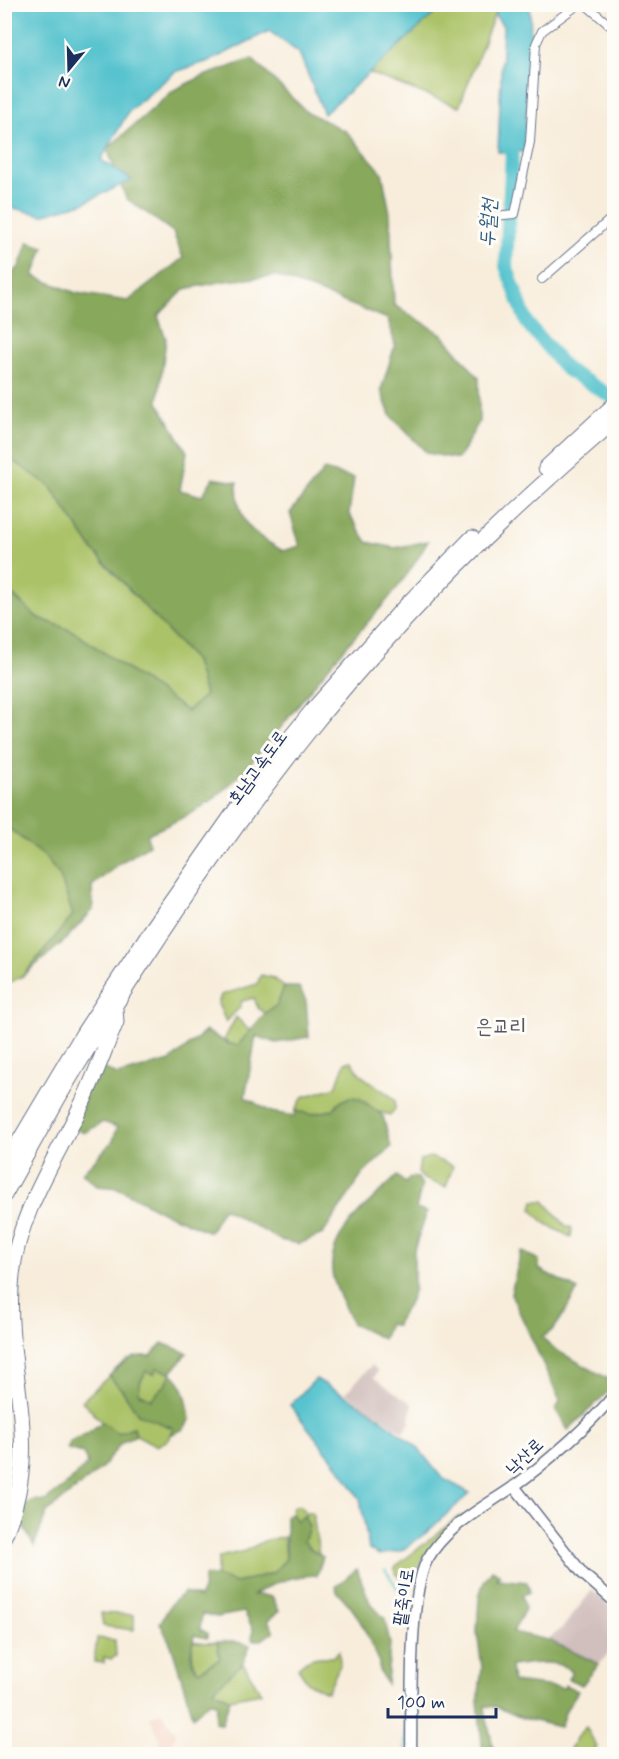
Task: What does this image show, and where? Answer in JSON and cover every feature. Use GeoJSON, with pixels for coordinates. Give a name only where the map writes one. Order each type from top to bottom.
{"type":"FeatureCollection","features":[{"type":"Feature","properties":{"kind":"highway","name":"호남고속도로"},"geometry":{"type":"LineString","coordinates":[[4,1195],[74,1072],[115,1006],[221,851],[304,738],[342,693],[465,560],[604,425],[615,405]]}},
{"type":"Feature","properties":{"kind":"highway","name":"호남고속도로"},"geometry":{"type":"LineString","coordinates":[[4,1167],[89,1024],[264,770],[312,711],[454,555],[604,425]]}},
{"type":"Feature","properties":{"kind":"highway"},"geometry":{"type":"LineString","coordinates":[[4,1536],[15,1510],[24,1466],[22,1414],[10,1306],[16,1250],[32,1206],[81,1105],[116,1022],[115,1006]]}},
{"type":"Feature","properties":{"kind":"street"},"geometry":{"type":"LineString","coordinates":[[483,217],[493,218],[515,214],[530,142],[536,44],[542,31],[579,4]]}},
{"type":"Feature","properties":{"kind":"street"},"geometry":{"type":"LineString","coordinates":[[585,4],[615,29]]}},
{"type":"Feature","properties":{"kind":"street"},"geometry":{"type":"LineString","coordinates":[[542,279],[615,216]]}},
{"type":"Feature","properties":{"kind":"street","name":"낙산로"},"geometry":{"type":"LineString","coordinates":[[615,1395],[581,1429],[514,1486],[583,1574],[615,1601]]}},
{"type":"Feature","properties":{"kind":"street","name":"팥죽이로"},"geometry":{"type":"LineString","coordinates":[[411,1755],[414,1637],[418,1588],[426,1562],[438,1544],[474,1511],[514,1486]]}},
{"type":"Feature","properties":{"kind":"shaded area"},"geometry":{"type":"Polygon","coordinates":[[[372,1365],[378,1371],[374,1378],[412,1404],[410,1423],[403,1432],[345,1393],[372,1365]]]}},
{"type":"Feature","properties":{"kind":"shaded area"},"geometry":{"type":"Polygon","coordinates":[[[592,1590],[614,1610],[614,1647],[599,1664],[548,1640],[564,1626],[592,1590]]]}},
{"type":"Feature","properties":{"kind":"shaded area"},"geometry":{"type":"Polygon","coordinates":[[[162,1712],[176,1733],[167,1754],[154,1754],[160,1739],[150,1716],[162,1712]]]}},
{"type":"Feature","properties":{"kind":"green space"},"geometry":{"type":"Polygon","coordinates":[[[444,5],[498,5],[459,107],[369,73],[444,5]]]}},
{"type":"Feature","properties":{"kind":"green space"},"geometry":{"type":"Polygon","coordinates":[[[252,59],[307,112],[347,132],[382,172],[390,213],[394,305],[442,334],[479,378],[479,422],[458,459],[427,453],[390,415],[381,390],[395,345],[388,319],[277,276],[225,281],[185,289],[158,316],[166,339],[158,402],[187,452],[180,490],[202,496],[213,478],[237,482],[239,507],[247,524],[261,538],[283,551],[300,546],[290,513],[324,470],[354,478],[349,514],[367,542],[395,548],[428,541],[408,574],[386,602],[323,674],[263,750],[212,800],[189,815],[147,835],[149,845],[120,863],[92,886],[93,910],[64,941],[23,976],[73,915],[60,876],[44,856],[5,825],[4,588],[37,617],[74,632],[187,711],[205,695],[195,661],[93,550],[50,486],[5,455],[5,280],[19,267],[28,242],[44,247],[34,276],[76,293],[128,301],[183,258],[173,232],[126,198],[107,149],[174,90],[201,77],[252,59]]]}},
{"type":"Feature","properties":{"kind":"green space"},"geometry":{"type":"Polygon","coordinates":[[[5,455],[50,486],[93,550],[195,661],[205,695],[187,711],[74,632],[37,617],[5,588],[5,455]]]}},
{"type":"Feature","properties":{"kind":"green space"},"geometry":{"type":"Polygon","coordinates":[[[4,825],[44,856],[60,876],[73,915],[23,976],[5,985],[4,825]]]}},
{"type":"Feature","properties":{"kind":"green space"},"geometry":{"type":"Polygon","coordinates":[[[261,975],[273,978],[284,987],[277,1005],[265,1013],[258,1008],[254,998],[242,1001],[240,1007],[226,1022],[218,1004],[221,995],[257,984],[261,975]]]}},
{"type":"Feature","properties":{"kind":"green space"},"geometry":{"type":"Polygon","coordinates":[[[284,987],[299,987],[306,1001],[309,1037],[276,1043],[256,1036],[245,1097],[271,1112],[295,1116],[295,1111],[311,1114],[333,1110],[338,1103],[349,1097],[359,1098],[383,1116],[391,1147],[362,1175],[323,1234],[299,1244],[280,1240],[223,1208],[210,1232],[162,1212],[118,1188],[97,1186],[82,1173],[113,1141],[117,1127],[103,1122],[84,1133],[68,1126],[100,1066],[117,1075],[170,1061],[206,1031],[229,1044],[238,1045],[265,1013],[277,1005],[284,987]]]}},
{"type":"Feature","properties":{"kind":"green space"},"geometry":{"type":"Polygon","coordinates":[[[236,1017],[251,1032],[238,1045],[229,1044],[224,1040],[236,1017]]]}},
{"type":"Feature","properties":{"kind":"green space"},"geometry":{"type":"Polygon","coordinates":[[[352,1061],[360,1074],[395,1100],[395,1109],[390,1115],[379,1112],[359,1098],[338,1103],[333,1110],[311,1114],[295,1111],[303,1097],[336,1087],[345,1062],[352,1061]]]}},
{"type":"Feature","properties":{"kind":"green space"},"geometry":{"type":"Polygon","coordinates":[[[430,1157],[453,1166],[446,1187],[424,1179],[418,1173],[420,1160],[430,1157]]]}},
{"type":"Feature","properties":{"kind":"green space"},"geometry":{"type":"Polygon","coordinates":[[[397,1176],[405,1183],[411,1177],[418,1178],[422,1185],[416,1209],[427,1212],[414,1250],[414,1289],[397,1326],[389,1324],[383,1339],[352,1324],[333,1277],[332,1262],[335,1248],[342,1234],[363,1209],[397,1176]]]}},
{"type":"Feature","properties":{"kind":"green space"},"geometry":{"type":"Polygon","coordinates":[[[534,1201],[544,1201],[566,1226],[572,1228],[571,1237],[549,1226],[535,1214],[532,1209],[534,1201]]]}},
{"type":"Feature","properties":{"kind":"green space"},"geometry":{"type":"Polygon","coordinates":[[[521,1251],[539,1260],[539,1269],[578,1290],[554,1329],[542,1337],[554,1349],[614,1382],[614,1386],[568,1430],[556,1410],[560,1401],[511,1294],[521,1251]]]}},
{"type":"Feature","properties":{"kind":"green space"},"geometry":{"type":"Polygon","coordinates":[[[162,1343],[187,1353],[171,1373],[183,1388],[190,1419],[184,1429],[170,1435],[173,1428],[138,1414],[122,1390],[109,1376],[128,1360],[138,1356],[151,1356],[162,1343]],[[157,1368],[154,1374],[146,1371],[140,1383],[139,1393],[151,1399],[166,1384],[171,1373],[157,1368]]]}},
{"type":"Feature","properties":{"kind":"green space"},"geometry":{"type":"Polygon","coordinates":[[[157,1368],[171,1373],[166,1384],[151,1400],[139,1393],[140,1383],[146,1371],[157,1368]]]}},
{"type":"Feature","properties":{"kind":"green space"},"geometry":{"type":"Polygon","coordinates":[[[109,1376],[122,1390],[138,1414],[173,1428],[168,1440],[157,1446],[136,1435],[133,1427],[118,1433],[106,1427],[82,1401],[109,1376]]]}},
{"type":"Feature","properties":{"kind":"green space"},"geometry":{"type":"Polygon","coordinates":[[[102,1422],[118,1433],[133,1427],[136,1435],[121,1443],[101,1469],[47,1512],[34,1546],[19,1519],[18,1510],[34,1500],[45,1501],[88,1464],[83,1453],[67,1449],[70,1441],[86,1434],[102,1422]]]}},
{"type":"Feature","properties":{"kind":"green space"},"geometry":{"type":"Polygon","coordinates":[[[299,1505],[305,1511],[305,1515],[309,1512],[313,1514],[319,1555],[304,1541],[309,1527],[304,1516],[297,1522],[291,1513],[293,1507],[299,1505]]]}},
{"type":"Feature","properties":{"kind":"green space"},"geometry":{"type":"Polygon","coordinates":[[[291,1513],[297,1521],[304,1516],[309,1527],[304,1541],[308,1547],[323,1557],[317,1575],[284,1580],[254,1595],[272,1596],[279,1611],[268,1621],[274,1631],[262,1640],[252,1640],[253,1629],[244,1612],[217,1617],[202,1614],[200,1629],[207,1633],[207,1638],[194,1635],[191,1653],[193,1665],[199,1671],[220,1659],[217,1642],[232,1641],[250,1645],[243,1663],[213,1690],[230,1699],[222,1724],[215,1722],[217,1703],[209,1702],[193,1716],[171,1645],[160,1623],[172,1603],[184,1592],[199,1597],[203,1590],[204,1576],[216,1576],[236,1583],[273,1573],[286,1559],[286,1516],[291,1513]]]}},
{"type":"Feature","properties":{"kind":"green space"},"geometry":{"type":"Polygon","coordinates":[[[464,1516],[432,1546],[411,1584],[405,1583],[395,1572],[395,1567],[458,1517],[464,1516]]]}},
{"type":"Feature","properties":{"kind":"green space"},"geometry":{"type":"Polygon","coordinates":[[[284,1537],[286,1559],[273,1573],[236,1583],[216,1576],[219,1557],[245,1551],[266,1540],[284,1537]]]}},
{"type":"Feature","properties":{"kind":"green space"},"geometry":{"type":"Polygon","coordinates":[[[357,1569],[370,1603],[385,1619],[390,1644],[387,1684],[379,1671],[379,1663],[362,1625],[337,1592],[336,1586],[357,1569]]]}},
{"type":"Feature","properties":{"kind":"green space"},"geometry":{"type":"Polygon","coordinates":[[[492,1570],[500,1575],[497,1579],[527,1582],[530,1592],[522,1595],[525,1609],[513,1632],[548,1640],[599,1664],[582,1685],[568,1679],[572,1672],[559,1665],[534,1663],[511,1666],[513,1682],[564,1688],[565,1685],[578,1691],[566,1710],[560,1727],[522,1718],[496,1707],[485,1706],[493,1754],[483,1754],[478,1701],[482,1668],[477,1632],[479,1597],[484,1581],[492,1570]]]}},
{"type":"Feature","properties":{"kind":"green space"},"geometry":{"type":"Polygon","coordinates":[[[101,1613],[134,1615],[134,1630],[103,1626],[101,1613]]]}},
{"type":"Feature","properties":{"kind":"green space"},"geometry":{"type":"Polygon","coordinates":[[[97,1638],[115,1640],[116,1656],[111,1659],[104,1657],[104,1663],[94,1662],[97,1638]]]}},
{"type":"Feature","properties":{"kind":"green space"},"geometry":{"type":"Polygon","coordinates":[[[192,1641],[217,1642],[220,1659],[199,1671],[193,1665],[192,1641]]]}},
{"type":"Feature","properties":{"kind":"green space"},"geometry":{"type":"Polygon","coordinates":[[[339,1651],[340,1665],[327,1692],[308,1683],[298,1668],[310,1659],[333,1657],[339,1651]]]}},
{"type":"Feature","properties":{"kind":"green space"},"geometry":{"type":"Polygon","coordinates":[[[243,1663],[261,1693],[230,1699],[213,1690],[243,1663]]]}},
{"type":"Feature","properties":{"kind":"green space"},"geometry":{"type":"Polygon","coordinates":[[[586,1727],[597,1747],[592,1754],[567,1754],[578,1735],[586,1727]]]}},
{"type":"Feature","properties":{"kind":"water"},"geometry":{"type":"Polygon","coordinates":[[[5,4],[444,5],[324,114],[299,53],[269,31],[212,60],[175,72],[129,111],[101,160],[132,180],[83,203],[42,215],[5,206],[5,4]]]}},
{"type":"Feature","properties":{"kind":"water"},"geometry":{"type":"Polygon","coordinates":[[[498,5],[530,5],[531,44],[524,152],[498,152],[503,26],[495,15],[498,5]]]}},
{"type":"Feature","properties":{"kind":"water"},"geometry":{"type":"Polygon","coordinates":[[[316,1379],[370,1410],[417,1447],[442,1478],[470,1493],[426,1533],[401,1551],[379,1555],[369,1549],[360,1499],[341,1470],[290,1405],[316,1379]]]}},
{"type":"Feature","properties":{"kind":"waterway","name":"두월천"},"geometry":{"type":"LineString","coordinates":[[513,135],[506,266],[527,323],[566,369],[614,398]]}},
{"type":"Feature","properties":{"kind":"waterway"},"geometry":{"type":"LineString","coordinates":[[385,1569],[407,1603],[409,1619]]}},
{"type":"Feature","properties":{"kind":"waterway"},"geometry":{"type":"LineString","coordinates":[[405,1754],[406,1712]]}},
{"type":"Feature","properties":{"kind":"district","name":"은교리"},"geometry":{"type":"Point","coordinates":[501,1027]}}]}
